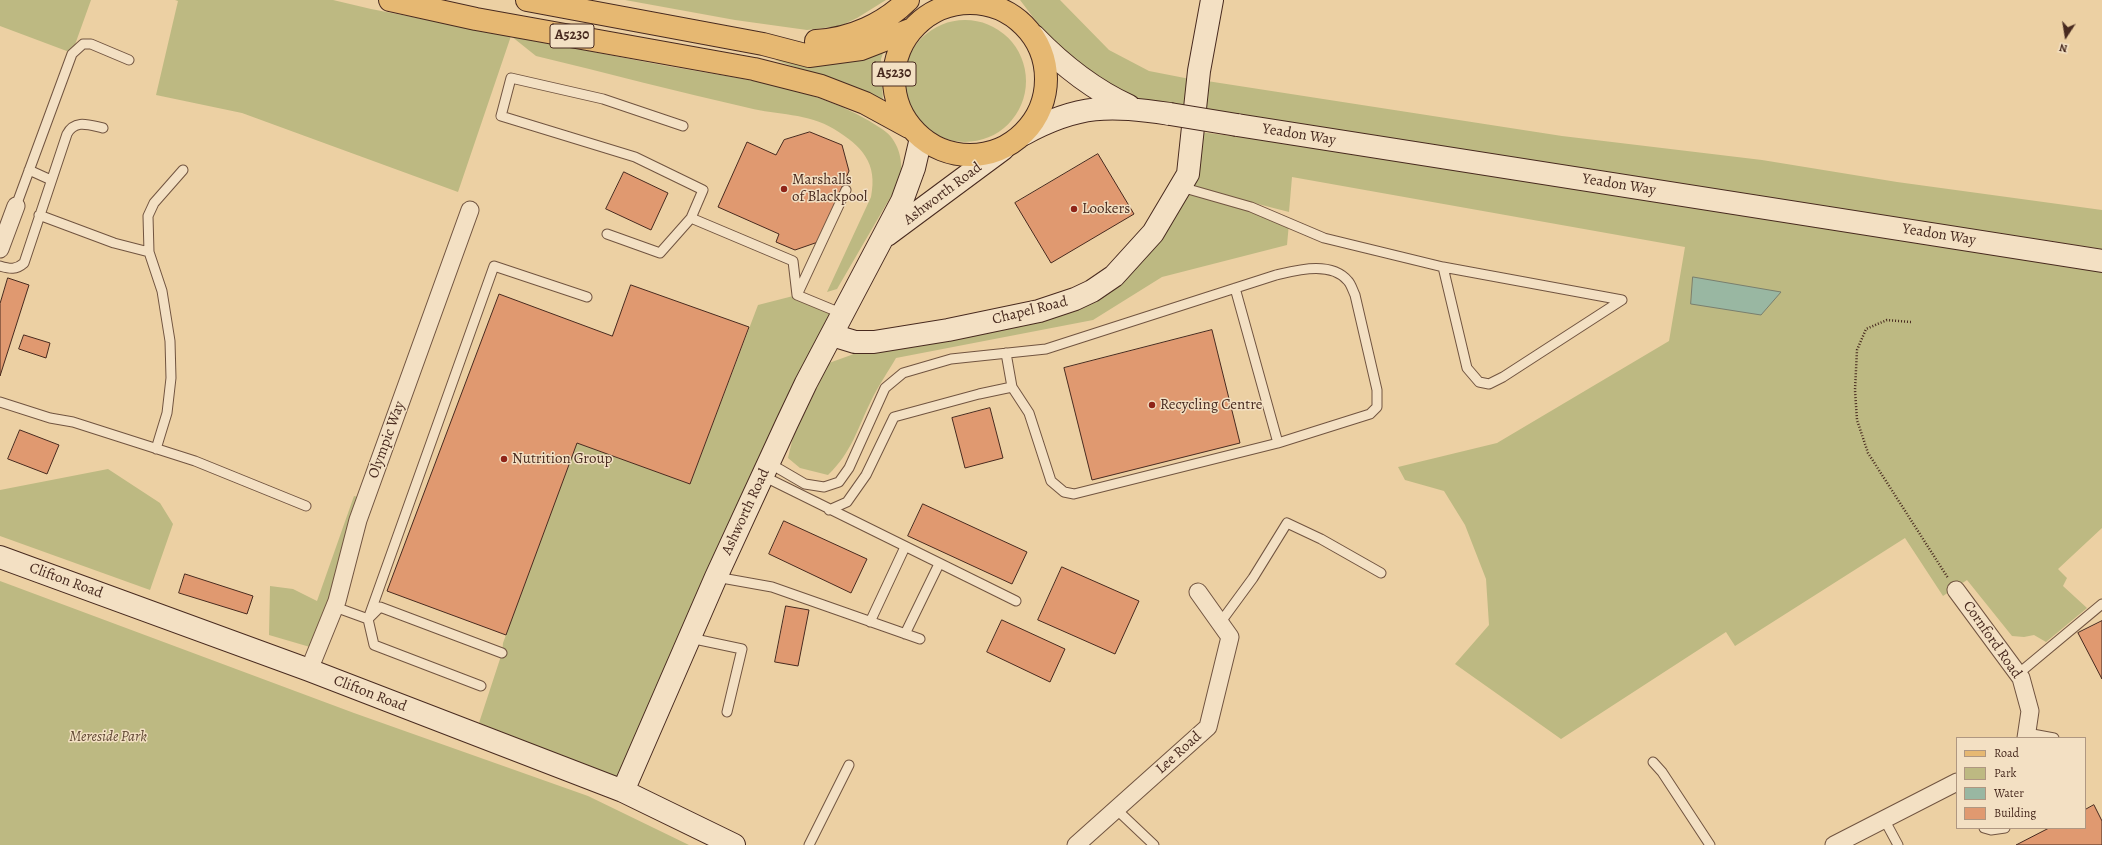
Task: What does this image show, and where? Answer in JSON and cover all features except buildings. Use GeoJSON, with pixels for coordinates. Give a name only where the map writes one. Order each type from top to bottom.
{"type":"FeatureCollection","features":[{"type":"Feature","properties":{"kind":"main road","name":"A5230"},"geometry":{"type":"LineString","coordinates":[[390,0],[476,19],[754,69],[814,84],[865,102],[943,152],[963,156],[984,155],[1003,149],[1024,134],[1039,112],[1046,87],[1044,60],[1029,31],[1008,0]]}},
{"type":"Feature","properties":{"kind":"main road","name":"A5230"},"geometry":{"type":"LineString","coordinates":[[527,0],[763,44],[809,56],[826,55],[861,49],[910,30]]}},
{"type":"Feature","properties":{"kind":"main road","name":"A5230"},"geometry":{"type":"LineString","coordinates":[[763,44],[829,40],[850,34],[875,24],[908,0]]}},
{"type":"Feature","properties":{"kind":"main road","name":"A5230"},"geometry":{"type":"LineString","coordinates":[[915,133],[897,104],[893,78],[898,53],[910,30],[932,7],[966,2],[979,3],[1004,10],[1029,31]]}},
{"type":"Feature","properties":{"kind":"street","name":"Chapel Road"},"geometry":{"type":"LineString","coordinates":[[832,334],[856,342],[874,342],[948,330],[1039,311],[1074,299],[1109,280],[1127,263],[1153,233],[1188,174],[1191,161],[1199,71],[1212,0]]}},
{"type":"Feature","properties":{"kind":"street","name":"Yeadon Way"},"geometry":{"type":"LineString","coordinates":[[1029,31],[1057,59],[1089,84],[1112,98],[1136,109]]}},
{"type":"Feature","properties":{"kind":"street","name":"Yeadon Way"},"geometry":{"type":"LineString","coordinates":[[1024,134],[1050,120],[1068,114],[1102,108],[1136,109],[2102,261]]}},
{"type":"Feature","properties":{"kind":"street","name":"Ashworth Road"},"geometry":{"type":"LineString","coordinates":[[623,791],[716,577],[806,384],[902,201],[914,168],[915,133]]}},
{"type":"Feature","properties":{"kind":"street","name":"Ashworth Road"},"geometry":{"type":"LineString","coordinates":[[882,239],[1003,149]]}},
{"type":"Feature","properties":{"kind":"street"},"geometry":{"type":"LineString","coordinates":[[1,241],[16,206]]}},
{"type":"Feature","properties":{"kind":"street","name":"Olympic Way"},"geometry":{"type":"LineString","coordinates":[[309,670],[335,607],[358,520],[470,210]]}},
{"type":"Feature","properties":{"kind":"street","name":"Clifton Road"},"geometry":{"type":"LineString","coordinates":[[0,557],[309,670],[623,791],[728,844]]}},
{"type":"Feature","properties":{"kind":"street","name":"Cornford Road"},"geometry":{"type":"LineString","coordinates":[[1956,590],[2021,678],[2030,711],[2027,736]]}},
{"type":"Feature","properties":{"kind":"street","name":"Lee Road"},"geometry":{"type":"LineString","coordinates":[[1076,845],[1208,727],[1230,637],[1198,592]]}},
{"type":"Feature","properties":{"kind":"street"},"geometry":{"type":"LineString","coordinates":[[1834,845],[1956,783]]}},
{"type":"Feature","properties":{"kind":"lane"},"geometry":{"type":"LineString","coordinates":[[16,206],[72,54],[83,44],[91,44],[129,60]]}},
{"type":"Feature","properties":{"kind":"lane"},"geometry":{"type":"LineString","coordinates":[[607,234],[660,253],[691,218],[703,190],[635,157],[501,116],[511,78],[603,99],[682,126]]}},
{"type":"Feature","properties":{"kind":"lane"},"geometry":{"type":"LineString","coordinates":[[0,266],[12,269],[18,268],[24,263],[51,180],[71,126],[77,124],[103,128]]}},
{"type":"Feature","properties":{"kind":"lane"},"geometry":{"type":"LineString","coordinates":[[29,170],[51,180]]}},
{"type":"Feature","properties":{"kind":"lane"},"geometry":{"type":"LineString","coordinates":[[156,449],[168,406],[171,378],[170,341],[162,291],[149,252],[148,216],[154,203],[183,170]]}},
{"type":"Feature","properties":{"kind":"lane"},"geometry":{"type":"LineString","coordinates":[[1181,187],[1251,208],[1324,238],[1444,267],[1622,300],[1489,384],[1479,382],[1467,368],[1444,267]]}},
{"type":"Feature","properties":{"kind":"lane"},"geometry":{"type":"LineString","coordinates":[[797,295],[846,190]]}},
{"type":"Feature","properties":{"kind":"lane"},"geometry":{"type":"LineString","coordinates":[[40,215],[114,243],[149,252]]}},
{"type":"Feature","properties":{"kind":"lane"},"geometry":{"type":"LineString","coordinates":[[691,218],[793,261],[797,295]]}},
{"type":"Feature","properties":{"kind":"lane"},"geometry":{"type":"LineString","coordinates":[[481,686],[374,646],[368,619],[494,266],[588,297]]}},
{"type":"Feature","properties":{"kind":"lane"},"geometry":{"type":"LineString","coordinates":[[766,470],[804,484],[824,487],[839,482],[849,468],[885,388],[903,373],[951,359],[1006,353],[1046,349],[1276,275],[1305,269],[1331,270],[1348,280],[1355,295],[1377,390],[1376,407],[1370,414],[1278,444],[1074,494],[1064,492],[1051,481],[1030,414],[1012,387],[1006,353]]}},
{"type":"Feature","properties":{"kind":"lane"},"geometry":{"type":"LineString","coordinates":[[1235,288],[1278,444]]}},
{"type":"Feature","properties":{"kind":"lane"},"geometry":{"type":"LineString","coordinates":[[797,295],[843,314]]}},
{"type":"Feature","properties":{"kind":"lane"},"geometry":{"type":"LineString","coordinates":[[829,510],[847,502],[863,480],[894,417],[979,394],[1012,387]]}},
{"type":"Feature","properties":{"kind":"lane"},"geometry":{"type":"LineString","coordinates":[[0,402],[50,418],[73,422],[195,462],[306,506]]}},
{"type":"Feature","properties":{"kind":"lane"},"geometry":{"type":"LineString","coordinates":[[766,470],[829,510],[1016,601]]}},
{"type":"Feature","properties":{"kind":"lane"},"geometry":{"type":"LineString","coordinates":[[1220,623],[1253,578],[1287,523],[1321,538],[1381,573]]}},
{"type":"Feature","properties":{"kind":"lane"},"geometry":{"type":"LineString","coordinates":[[870,622],[906,547]]}},
{"type":"Feature","properties":{"kind":"lane"},"geometry":{"type":"LineString","coordinates":[[905,634],[939,564]]}},
{"type":"Feature","properties":{"kind":"lane"},"geometry":{"type":"LineString","coordinates":[[716,577],[772,587],[920,639]]}},
{"type":"Feature","properties":{"kind":"lane"},"geometry":{"type":"LineString","coordinates":[[2018,674],[2102,604]]}},
{"type":"Feature","properties":{"kind":"lane"},"geometry":{"type":"LineString","coordinates":[[335,607],[368,619]]}},
{"type":"Feature","properties":{"kind":"lane"},"geometry":{"type":"LineString","coordinates":[[368,619],[380,607],[502,653]]}},
{"type":"Feature","properties":{"kind":"lane"},"geometry":{"type":"LineString","coordinates":[[690,638],[742,649],[726,712]]}},
{"type":"Feature","properties":{"kind":"lane"},"geometry":{"type":"LineString","coordinates":[[2027,736],[2040,737]]}},
{"type":"Feature","properties":{"kind":"lane"},"geometry":{"type":"LineString","coordinates":[[1653,762],[1662,772],[1710,845]]}},
{"type":"Feature","properties":{"kind":"lane"},"geometry":{"type":"LineString","coordinates":[[809,845],[849,765]]}},
{"type":"Feature","properties":{"kind":"lane"},"geometry":{"type":"LineString","coordinates":[[1116,809],[1154,845]]}},
{"type":"Feature","properties":{"kind":"lane"},"geometry":{"type":"LineString","coordinates":[[1884,819],[1898,845]]}},
{"type":"Feature","properties":{"kind":"lane"},"geometry":{"type":"LineString","coordinates":[[1988,829],[1998,829]]}},
{"type":"Feature","properties":{"kind":"path"},"geometry":{"type":"LineString","coordinates":[[1911,322],[1888,320],[1866,329],[1857,350],[1855,390],[1857,420],[1868,453],[1956,590]]}},
{"type":"Feature","properties":{"kind":"green space"},"geometry":{"type":"Polygon","coordinates":[[[0,0],[91,0],[72,53],[0,26],[0,0]]]}},
{"type":"Feature","properties":{"kind":"green space"},"geometry":{"type":"Polygon","coordinates":[[[175,0],[333,0],[371,9],[511,36],[458,192],[242,113],[156,95],[178,1],[175,0]]]}},
{"type":"Feature","properties":{"kind":"green space"},"geometry":{"type":"Polygon","coordinates":[[[625,0],[886,0],[857,18],[840,26],[807,30],[735,20],[625,0]]]}},
{"type":"Feature","properties":{"kind":"green space"},"geometry":{"type":"Polygon","coordinates":[[[1020,0],[1060,0],[1109,50],[1149,71],[1190,79],[1188,106],[1127,97],[1087,73],[1042,29],[1020,0]]]}},
{"type":"Feature","properties":{"kind":"green space"},"geometry":{"type":"Polygon","coordinates":[[[965,20],[977,21],[988,25],[999,30],[1008,38],[1016,47],[1021,58],[1025,69],[1025,93],[1021,104],[1016,115],[1008,124],[999,132],[988,137],[977,141],[965,142],[953,141],[942,137],[931,132],[922,124],[914,115],[909,104],[905,93],[904,81],[905,69],[909,58],[914,47],[922,38],[931,30],[942,25],[953,21],[965,20]]]}},
{"type":"Feature","properties":{"kind":"green space"},"geometry":{"type":"Polygon","coordinates":[[[511,36],[770,84],[828,101],[856,114],[888,134],[899,151],[901,179],[837,289],[827,292],[871,197],[873,185],[870,165],[866,157],[853,142],[844,135],[824,124],[803,117],[722,102],[536,56],[511,36]]]}},
{"type":"Feature","properties":{"kind":"green space"},"geometry":{"type":"Polygon","coordinates":[[[883,53],[881,59],[883,102],[835,81],[775,60],[818,62],[883,53]]]}},
{"type":"Feature","properties":{"kind":"green space"},"geometry":{"type":"Polygon","coordinates":[[[1207,81],[1562,136],[1762,160],[1897,182],[2102,210],[2102,249],[1443,148],[1203,108],[1207,81]]]}},
{"type":"Feature","properties":{"kind":"green space"},"geometry":{"type":"Polygon","coordinates":[[[1200,132],[1302,145],[2102,272],[2102,528],[2058,569],[2067,578],[2063,586],[2087,608],[2046,642],[2034,635],[2024,637],[2012,636],[1967,580],[1943,596],[1905,538],[1735,646],[1726,632],[1561,739],[1455,664],[1489,625],[1486,579],[1465,525],[1444,491],[1405,480],[1398,467],[1497,443],[1669,341],[1685,247],[1292,177],[1289,212],[1188,186],[1200,132]]]}},
{"type":"Feature","properties":{"kind":"green space"},"geometry":{"type":"Polygon","coordinates":[[[1187,189],[1289,223],[1287,245],[1162,277],[1093,320],[896,358],[874,395],[843,458],[828,475],[800,468],[788,458],[793,437],[829,363],[865,350],[1068,307],[1187,189]]]}},
{"type":"Feature","properties":{"kind":"green space"},"geometry":{"type":"Polygon","coordinates":[[[797,295],[839,312],[627,781],[479,723],[502,653],[503,643],[577,443],[690,484],[758,305],[797,295]]]}},
{"type":"Feature","properties":{"kind":"green space"},"geometry":{"type":"Polygon","coordinates":[[[108,469],[160,503],[173,524],[150,590],[0,536],[0,490],[108,469]]]}},
{"type":"Feature","properties":{"kind":"green space"},"geometry":{"type":"Polygon","coordinates":[[[354,496],[362,498],[337,581],[310,647],[269,635],[270,586],[293,589],[317,601],[354,496]]]}},
{"type":"Feature","properties":{"kind":"green space","name":"Mereside Park"},"geometry":{"type":"Polygon","coordinates":[[[0,581],[354,713],[588,796],[689,845],[0,845],[0,581]]]}},
{"type":"Feature","properties":{"kind":"water"},"geometry":{"type":"Polygon","coordinates":[[[1693,277],[1781,292],[1761,315],[1691,304],[1693,277]]]}},
{"type":"Feature","properties":{"kind":"place","name":"Marshalls of Blackpool"},"geometry":{"type":"Point","coordinates":[784,189]}},
{"type":"Feature","properties":{"kind":"place","name":"Lookers"},"geometry":{"type":"Point","coordinates":[1074,209]}},
{"type":"Feature","properties":{"kind":"place","name":"Recycling Centre"},"geometry":{"type":"Point","coordinates":[1152,405]}},
{"type":"Feature","properties":{"kind":"place","name":"Nutrition Group"},"geometry":{"type":"Point","coordinates":[504,459]}}]}
